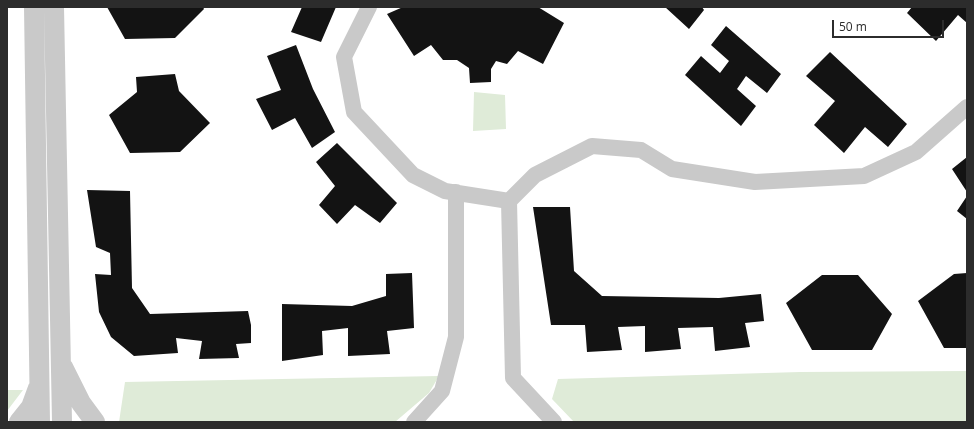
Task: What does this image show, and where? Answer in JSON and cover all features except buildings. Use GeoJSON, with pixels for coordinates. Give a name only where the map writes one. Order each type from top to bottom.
{"type":"FeatureCollection","features":[{"type":"Feature","properties":{"kind":"street"},"geometry":{"type":"LineString","coordinates":[[34,7],[40,422]]}},
{"type":"Feature","properties":{"kind":"street"},"geometry":{"type":"LineString","coordinates":[[54,7],[62,422]]}},
{"type":"Feature","properties":{"kind":"street"},"geometry":{"type":"LineString","coordinates":[[368,7],[344,57],[354,112],[413,175],[445,191],[509,201]]}},
{"type":"Feature","properties":{"kind":"street"},"geometry":{"type":"LineString","coordinates":[[554,422],[513,378],[509,201],[535,175],[592,146],[641,150],[672,169],[755,182],[864,176],[916,152],[967,107]]}},
{"type":"Feature","properties":{"kind":"street"},"geometry":{"type":"LineString","coordinates":[[414,422],[442,391],[456,337],[456,192]]}},
{"type":"Feature","properties":{"kind":"street"},"geometry":{"type":"LineString","coordinates":[[60,360],[81,403],[95,422]]}},
{"type":"Feature","properties":{"kind":"street"},"geometry":{"type":"LineString","coordinates":[[19,422],[31,407],[40,385]]}},
{"type":"Feature","properties":{"kind":"green space"},"geometry":{"type":"Polygon","coordinates":[[[474,92],[505,95],[506,129],[473,131],[474,92]]]}},
{"type":"Feature","properties":{"kind":"green space"},"geometry":{"type":"Polygon","coordinates":[[[967,371],[967,422],[574,422],[552,399],[558,379],[800,372],[967,371]]]}},
{"type":"Feature","properties":{"kind":"green space"},"geometry":{"type":"Polygon","coordinates":[[[439,376],[429,393],[395,422],[119,422],[125,382],[439,376]]]}},
{"type":"Feature","properties":{"kind":"green space"},"geometry":{"type":"Polygon","coordinates":[[[7,390],[23,390],[7,411],[7,390]]]}}]}
